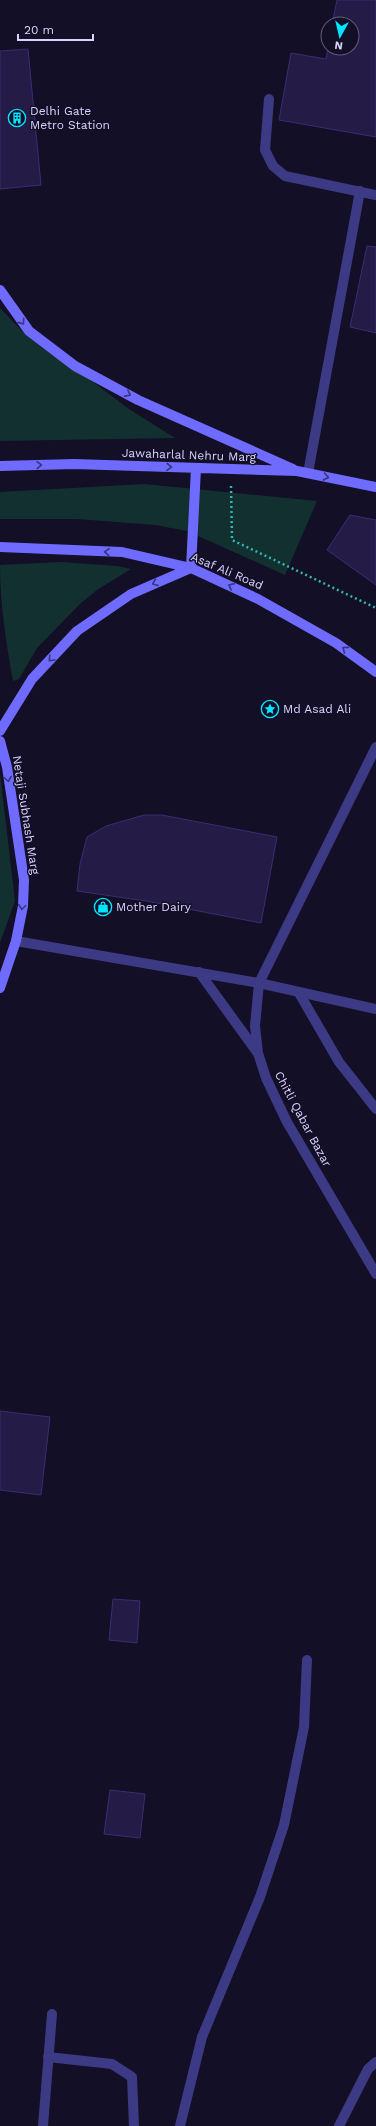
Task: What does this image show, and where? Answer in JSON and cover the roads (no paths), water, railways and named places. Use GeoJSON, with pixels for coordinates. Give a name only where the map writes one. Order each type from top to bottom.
{"type":"FeatureCollection","features":[{"type":"Feature","properties":{"kind":"main road"},"geometry":{"type":"LineString","coordinates":[[0,290],[29,331],[75,366],[138,400],[297,471]]}},
{"type":"Feature","properties":{"kind":"main road","name":"Jawaharlal Nehru Marg"},"geometry":{"type":"LineString","coordinates":[[0,466],[74,464],[297,471],[376,486]]}},
{"type":"Feature","properties":{"kind":"main road"},"geometry":{"type":"LineString","coordinates":[[0,731],[32,678],[77,631],[131,594],[191,568],[196,468]]}},
{"type":"Feature","properties":{"kind":"main road","name":"Asaf Ali Road"},"geometry":{"type":"LineString","coordinates":[[0,547],[122,552],[191,568],[258,599],[336,643],[376,672]]}},
{"type":"Feature","properties":{"kind":"main road","name":"Netaji Subhash Marg"},"geometry":{"type":"LineString","coordinates":[[0,740],[7,767],[24,880],[23,906],[16,941],[0,988]]}},
{"type":"Feature","properties":{"kind":"street"},"geometry":{"type":"LineString","coordinates":[[269,99],[265,150],[273,166],[285,176],[376,195]]}},
{"type":"Feature","properties":{"kind":"street"},"geometry":{"type":"LineString","coordinates":[[308,473],[360,191]]}},
{"type":"Feature","properties":{"kind":"street","name":"Chitli Qabar Bazar"},"geometry":{"type":"LineString","coordinates":[[376,747],[259,983],[255,1026],[258,1054],[266,1078],[287,1122],[376,1274]]}},
{"type":"Feature","properties":{"kind":"street"},"geometry":{"type":"LineString","coordinates":[[16,941],[259,983],[376,1009]]}},
{"type":"Feature","properties":{"kind":"street"},"geometry":{"type":"LineString","coordinates":[[199,972],[258,1054]]}},
{"type":"Feature","properties":{"kind":"street"},"geometry":{"type":"LineString","coordinates":[[299,992],[339,1062],[376,1109]]}},
{"type":"Feature","properties":{"kind":"street"},"geometry":{"type":"LineString","coordinates":[[180,2126],[202,2037],[260,1897],[284,1825],[304,1727],[307,1660]]}},
{"type":"Feature","properties":{"kind":"street"},"geometry":{"type":"LineString","coordinates":[[43,2126],[52,2014]]}},
{"type":"Feature","properties":{"kind":"street"},"geometry":{"type":"LineString","coordinates":[[48,2057],[112,2064],[132,2077],[134,2126]]}},
{"type":"Feature","properties":{"kind":"street"},"geometry":{"type":"LineString","coordinates":[[339,2126],[368,2069],[376,2062]]}},
{"type":"Feature","properties":{"kind":"place","name":"Delhi Gate Metro Station"},"geometry":{"type":"Point","coordinates":[17,118]}},
{"type":"Feature","properties":{"kind":"place","name":"Md Asad Ali"},"geometry":{"type":"Point","coordinates":[270,709]}},
{"type":"Feature","properties":{"kind":"place","name":"Mother Dairy"},"geometry":{"type":"Point","coordinates":[103,907]}}]}
